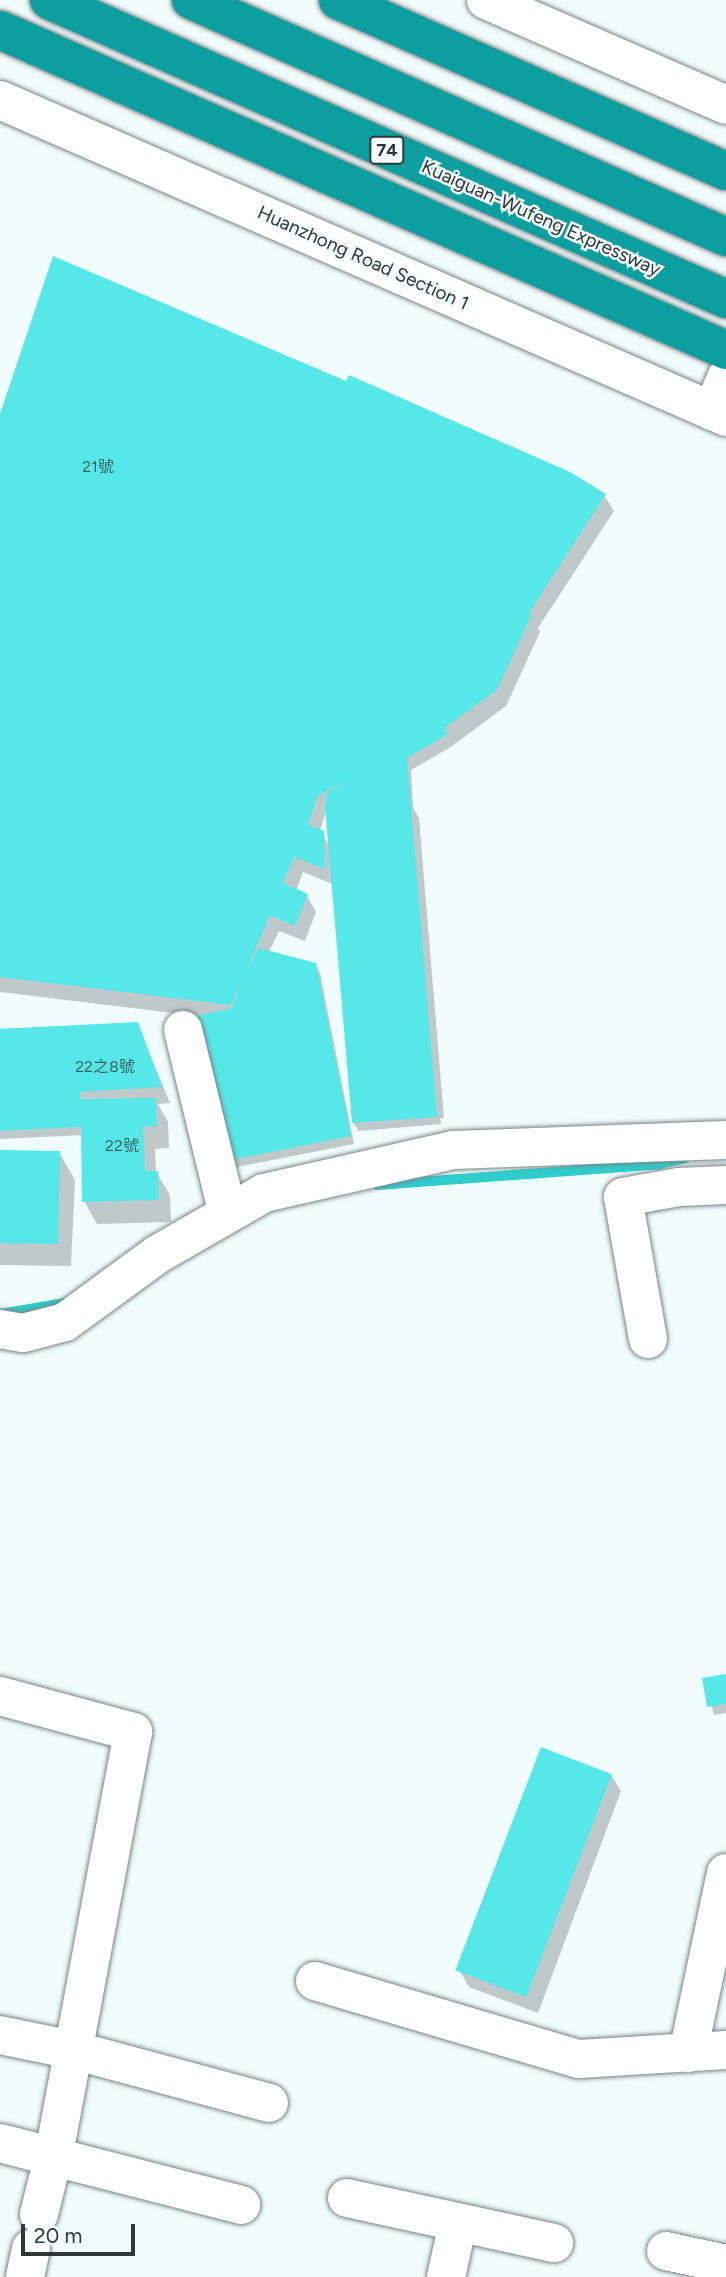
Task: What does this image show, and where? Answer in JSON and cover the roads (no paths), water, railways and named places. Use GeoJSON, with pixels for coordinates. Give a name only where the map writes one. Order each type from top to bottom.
{"type":"FeatureCollection","features":[{"type":"Feature","properties":{"kind":"highway","name":"Kuaiguan-Wufeng Expressway"},"geometry":{"type":"LineString","coordinates":[[49,0],[726,299]]}},
{"type":"Feature","properties":{"kind":"highway"},"geometry":{"type":"LineString","coordinates":[[191,0],[726,237]]}},
{"type":"Feature","properties":{"kind":"highway"},"geometry":{"type":"LineString","coordinates":[[338,0],[726,171]]}},
{"type":"Feature","properties":{"kind":"highway"},"geometry":{"type":"LineString","coordinates":[[0,30],[726,350]]}},
{"type":"Feature","properties":{"kind":"street"},"geometry":{"type":"LineString","coordinates":[[486,0],[726,105]]}},
{"type":"Feature","properties":{"kind":"street","name":"Huanzhong Road Section 1"},"geometry":{"type":"LineString","coordinates":[[0,100],[721,402]]}},
{"type":"Feature","properties":{"kind":"street"},"geometry":{"type":"LineString","coordinates":[[183,1030],[228,1214]]}},
{"type":"Feature","properties":{"kind":"street"},"geometry":{"type":"LineString","coordinates":[[0,1329],[23,1333],[65,1322],[158,1254],[264,1193],[453,1150],[726,1140]]}},
{"type":"Feature","properties":{"kind":"street"},"geometry":{"type":"LineString","coordinates":[[648,1339],[622,1197],[679,1187],[726,1185]]}},
{"type":"Feature","properties":{"kind":"street"},"geometry":{"type":"LineString","coordinates":[[0,1696],[133,1732],[53,2158],[32,2247]]}},
{"type":"Feature","properties":{"kind":"street"},"geometry":{"type":"LineString","coordinates":[[688,2053],[726,1873]]}},
{"type":"Feature","properties":{"kind":"street"},"geometry":{"type":"LineString","coordinates":[[315,1982],[579,2059],[726,2050]]}},
{"type":"Feature","properties":{"kind":"street"},"geometry":{"type":"LineString","coordinates":[[0,2035],[73,2050],[269,2103]]}},
{"type":"Feature","properties":{"kind":"street"},"geometry":{"type":"LineString","coordinates":[[0,2143],[241,2205]]}},
{"type":"Feature","properties":{"kind":"street"},"geometry":{"type":"LineString","coordinates":[[347,2198],[554,2244]]}},
{"type":"Feature","properties":{"kind":"street"},"geometry":{"type":"LineString","coordinates":[[446,2277],[458,2223]]}},
{"type":"Feature","properties":{"kind":"street"},"geometry":{"type":"LineString","coordinates":[[666,2251],[726,2264]]}},
{"type":"Feature","properties":{"kind":"waterway"},"geometry":{"type":"LineString","coordinates":[[377,1185],[660,1164],[685,1158]]}},
{"type":"Feature","properties":{"kind":"waterway"},"geometry":{"type":"LineString","coordinates":[[0,1314],[70,1302]]}}]}
